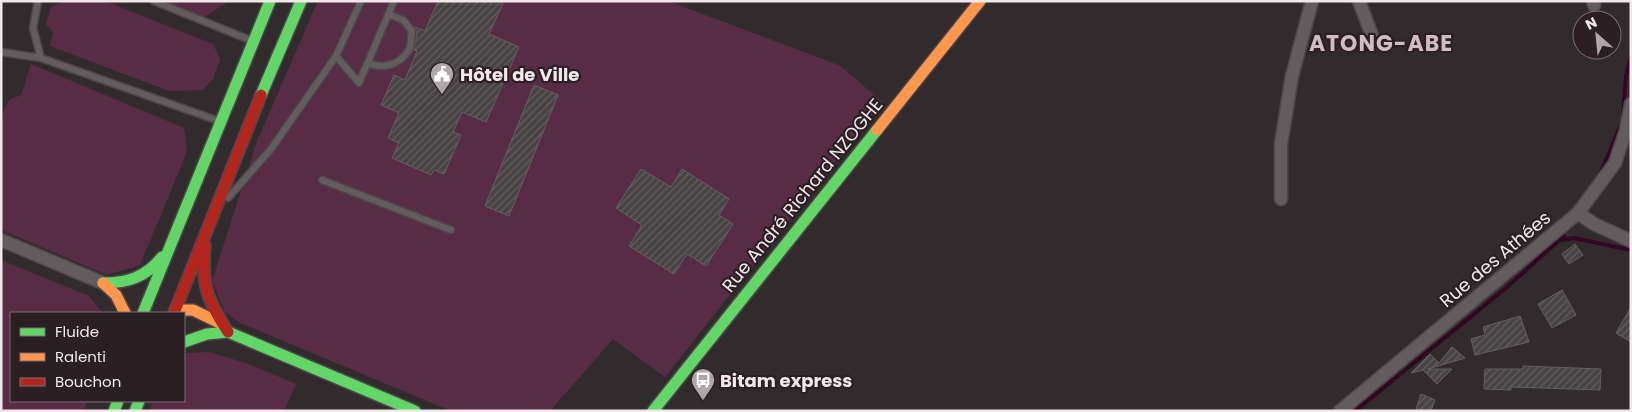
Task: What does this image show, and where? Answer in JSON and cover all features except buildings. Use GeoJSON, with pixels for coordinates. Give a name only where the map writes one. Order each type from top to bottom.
{"type":"FeatureCollection","features":[{"type":"Feature","properties":{"kind":"main road"},"geometry":{"type":"LineString","coordinates":[[177,312],[214,214],[248,87],[253,42],[270,1]]}},
{"type":"Feature","properties":{"kind":"main road"},"geometry":{"type":"LineString","coordinates":[[143,312],[220,121],[248,87],[301,1]]}},
{"type":"Feature","properties":{"kind":"main road","name":"Rue André Richard NZOGHE"},"geometry":{"type":"LineString","coordinates":[[653,411],[980,1]]}},
{"type":"Feature","properties":{"kind":"main road"},"geometry":{"type":"LineString","coordinates":[[176,312],[169,285],[205,187],[212,142]]}},
{"type":"Feature","properties":{"kind":"main road"},"geometry":{"type":"LineString","coordinates":[[207,232],[202,270],[203,284],[210,304],[226,331]]}},
{"type":"Feature","properties":{"kind":"main road"},"geometry":{"type":"LineString","coordinates":[[103,283],[128,282],[149,272],[170,245]]}},
{"type":"Feature","properties":{"kind":"main road"},"geometry":{"type":"LineString","coordinates":[[103,283],[116,295],[124,312]]}},
{"type":"Feature","properties":{"kind":"main road"},"geometry":{"type":"LineString","coordinates":[[178,312],[182,308],[197,312],[226,331],[415,411]]}},
{"type":"Feature","properties":{"kind":"main road"},"geometry":{"type":"LineString","coordinates":[[185,342],[226,331]]}},
{"type":"Feature","properties":{"kind":"street"},"geometry":{"type":"LineString","coordinates":[[1281,200],[1281,144],[1292,76],[1312,1]]}},
{"type":"Feature","properties":{"kind":"street"},"geometry":{"type":"LineString","coordinates":[[1359,1],[1373,38]]}},
{"type":"Feature","properties":{"kind":"street","name":"Rue des Athées"},"geometry":{"type":"LineString","coordinates":[[1340,411],[1578,213],[1615,163],[1626,130],[1631,104]]}},
{"type":"Feature","properties":{"kind":"street"},"geometry":{"type":"LineString","coordinates":[[1578,213],[1594,224],[1631,241]]}},
{"type":"Feature","properties":{"kind":"street"},"geometry":{"type":"LineString","coordinates":[[1,240],[103,283]]}},
{"type":"Feature","properties":{"kind":"lane"},"geometry":{"type":"LineString","coordinates":[[38,1],[33,28],[41,58]]}},
{"type":"Feature","properties":{"kind":"lane"},"geometry":{"type":"LineString","coordinates":[[154,1],[253,42]]}},
{"type":"Feature","properties":{"kind":"lane"},"geometry":{"type":"LineString","coordinates":[[214,214],[271,149],[336,56],[361,1]]}},
{"type":"Feature","properties":{"kind":"lane"},"geometry":{"type":"LineString","coordinates":[[336,56],[359,83],[394,1]]}},
{"type":"Feature","properties":{"kind":"lane"},"geometry":{"type":"LineString","coordinates":[[367,63],[378,68],[393,65],[409,50],[412,31],[403,20],[388,14]]}},
{"type":"Feature","properties":{"kind":"lane"},"geometry":{"type":"LineString","coordinates":[[1,52],[41,58],[220,121]]}},
{"type":"Feature","properties":{"kind":"lane"},"geometry":{"type":"LineString","coordinates":[[322,180],[451,230]]}},
{"type":"Feature","properties":{"kind":"shaded area"},"geometry":{"type":"Polygon","coordinates":[[[64,1],[105,1],[213,44],[220,59],[213,79],[203,90],[169,91],[50,46],[53,33],[46,24],[51,7],[64,1]]]}},
{"type":"Feature","properties":{"kind":"shaded area"},"geometry":{"type":"Polygon","coordinates":[[[159,1],[229,1],[203,18],[159,1]]]}},
{"type":"Feature","properties":{"kind":"shaded area"},"geometry":{"type":"Polygon","coordinates":[[[318,1],[668,1],[841,66],[882,102],[665,377],[613,339],[550,411],[451,411],[240,323],[225,312],[212,281],[257,141],[318,1]]]}},
{"type":"Feature","properties":{"kind":"shaded area"},"geometry":{"type":"Polygon","coordinates":[[[31,64],[184,128],[187,152],[140,265],[107,275],[1,230],[1,117],[9,100],[21,95],[31,64]]]}},
{"type":"Feature","properties":{"kind":"shaded area"},"geometry":{"type":"Polygon","coordinates":[[[1,260],[89,296],[102,312],[10,312],[10,402],[87,402],[84,411],[1,411],[1,260]]]}},
{"type":"Feature","properties":{"kind":"shaded area"},"geometry":{"type":"Polygon","coordinates":[[[209,352],[246,363],[296,384],[284,411],[149,411],[153,402],[185,402],[185,355],[187,353],[209,352]]]}},
{"type":"Feature","properties":{"kind":"waterway"},"geometry":{"type":"LineString","coordinates":[[1623,116],[1626,76],[1631,56]]}},
{"type":"Feature","properties":{"kind":"waterway"},"geometry":{"type":"LineString","coordinates":[[1599,176],[1621,125]]}},
{"type":"Feature","properties":{"kind":"waterway"},"geometry":{"type":"LineString","coordinates":[[1355,411],[1506,288],[1564,236]]}},
{"type":"Feature","properties":{"kind":"waterway"},"geometry":{"type":"LineString","coordinates":[[1562,240],[1574,238],[1631,250]]}},
{"type":"Feature","properties":{"kind":"traffic: fast"},"geometry":{"type":"LineString","coordinates":[[143,312],[270,1]]}},
{"type":"Feature","properties":{"kind":"traffic: fast"},"geometry":{"type":"LineString","coordinates":[[261,95],[301,1]]}},
{"type":"Feature","properties":{"kind":"traffic: fast"},"geometry":{"type":"LineString","coordinates":[[653,411],[877,130]]}},
{"type":"Feature","properties":{"kind":"traffic: fast"},"geometry":{"type":"LineString","coordinates":[[103,283],[121,282],[136,278],[150,270],[162,257]]}},
{"type":"Feature","properties":{"kind":"traffic: fast"},"geometry":{"type":"LineString","coordinates":[[185,342],[207,334],[228,332],[415,411]]}},
{"type":"Feature","properties":{"kind":"traffic: fast"},"geometry":{"type":"LineString","coordinates":[[114,411],[118,402]]}},
{"type":"Feature","properties":{"kind":"traffic: fast"},"geometry":{"type":"LineString","coordinates":[[135,411],[139,402]]}},
{"type":"Feature","properties":{"kind":"traffic: slow"},"geometry":{"type":"LineString","coordinates":[[877,130],[980,1]]}},
{"type":"Feature","properties":{"kind":"traffic: slow"},"geometry":{"type":"LineString","coordinates":[[103,283],[116,295],[124,312]]}},
{"type":"Feature","properties":{"kind":"traffic: slow"},"geometry":{"type":"LineString","coordinates":[[176,312],[175,310],[193,310],[222,324]]}},
{"type":"Feature","properties":{"kind":"traffic: jam"},"geometry":{"type":"LineString","coordinates":[[174,312],[261,95]]}},
{"type":"Feature","properties":{"kind":"traffic: jam"},"geometry":{"type":"LineString","coordinates":[[205,246],[204,271],[207,291],[210,301],[228,332]]}},
{"type":"Feature","properties":{"kind":"place","name":"Hôtel de Ville"},"geometry":{"type":"Point","coordinates":[442,95]}},
{"type":"Feature","properties":{"kind":"place","name":"Bitam express"},"geometry":{"type":"Point","coordinates":[703,401]}},
{"type":"Feature","properties":{"kind":"district","name":"ATONG-ABE"},"geometry":{"type":"Point","coordinates":[1381,43]}}]}
